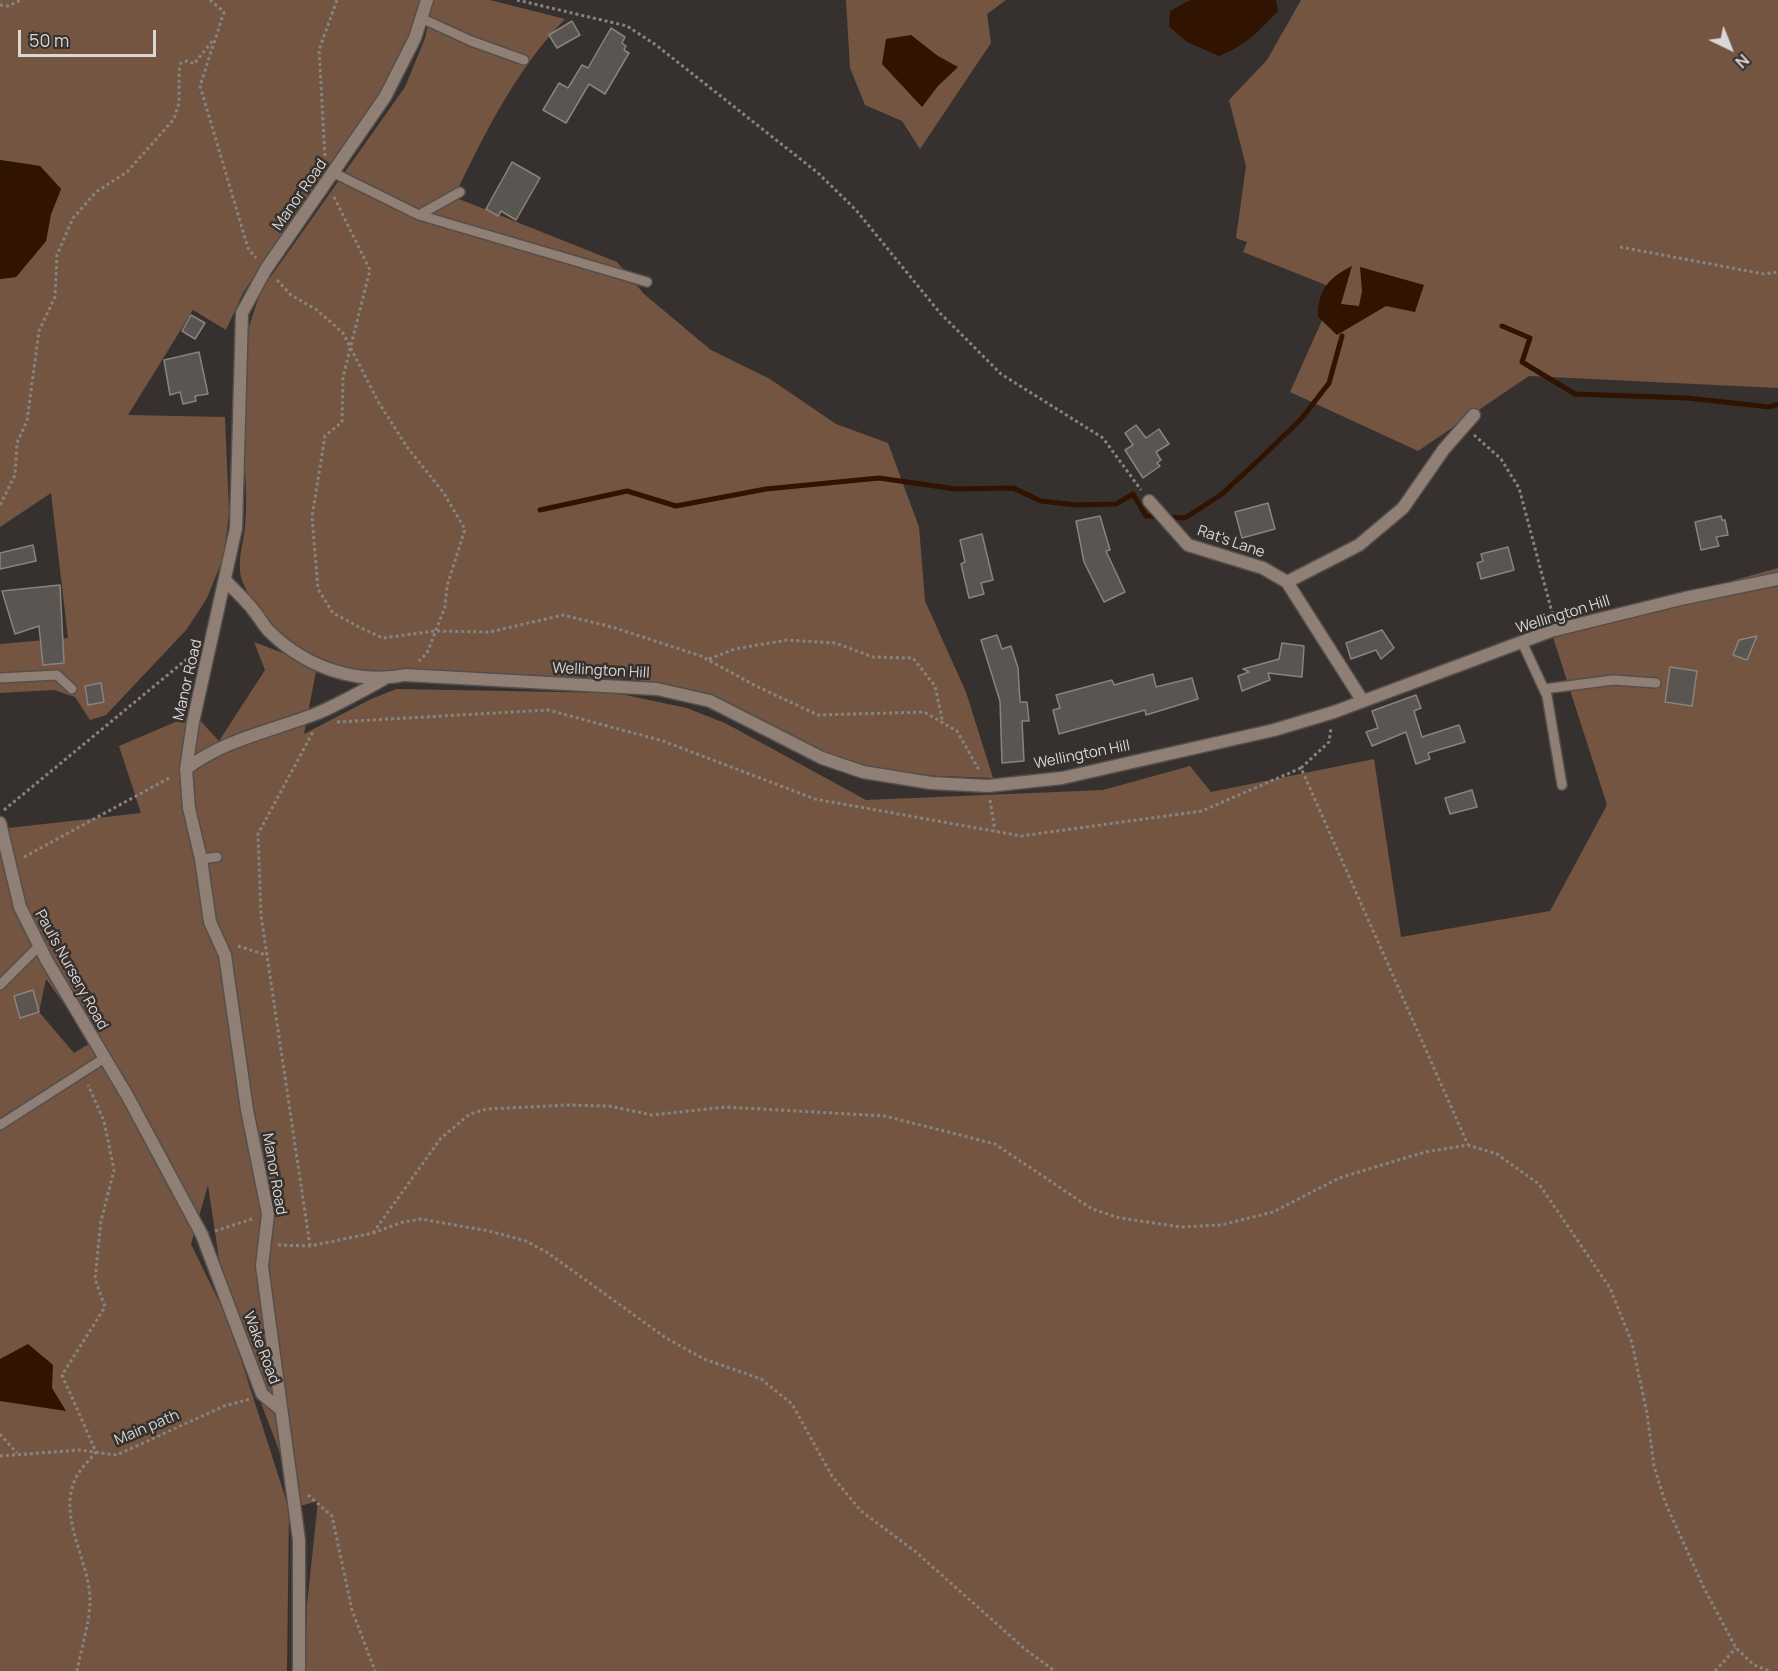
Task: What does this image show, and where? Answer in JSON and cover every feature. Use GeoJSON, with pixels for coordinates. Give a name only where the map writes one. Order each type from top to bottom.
{"type":"FeatureCollection","features":[{"type":"Feature","properties":{"kind":"street","name":"Manor Road"},"geometry":{"type":"LineString","coordinates":[[280,1409],[262,1266],[268,1214],[247,1110],[225,955],[210,922],[201,859],[189,808],[186,769],[193,722],[236,528],[242,313],[266,269],[385,97],[415,38],[427,0]]}},
{"type":"Feature","properties":{"kind":"street"},"geometry":{"type":"LineString","coordinates":[[1287,582],[1359,545],[1403,508],[1444,449],[1474,415]]}},
{"type":"Feature","properties":{"kind":"street","name":"Rat's Lane"},"geometry":{"type":"LineString","coordinates":[[1149,501],[1188,545],[1263,568],[1287,582],[1362,700]]}},
{"type":"Feature","properties":{"kind":"street","name":"Wellington Hill"},"geometry":{"type":"LineString","coordinates":[[186,769],[208,753],[232,741],[318,712],[384,679],[405,675],[657,689],[711,701],[822,758],[863,772],[931,783],[988,786],[1062,778],[1212,745],[1334,712],[1557,630],[1685,598],[1778,579]]}},
{"type":"Feature","properties":{"kind":"street","name":"Wellington Hill"},"geometry":{"type":"LineString","coordinates":[[226,581],[254,610],[269,632],[290,649],[337,673],[384,679]]}},
{"type":"Feature","properties":{"kind":"street","name":"Paul's Nursery Road"},"geometry":{"type":"LineString","coordinates":[[0,823],[20,907],[39,946],[103,1059]]}},
{"type":"Feature","properties":{"kind":"street","name":"Wake Road"},"geometry":{"type":"LineString","coordinates":[[103,1059],[128,1097],[202,1235],[262,1394],[280,1409]]}},
{"type":"Feature","properties":{"kind":"street"},"geometry":{"type":"LineString","coordinates":[[280,1409],[299,1540],[299,1671]]}},
{"type":"Feature","properties":{"kind":"lane"},"geometry":{"type":"LineString","coordinates":[[422,18],[471,41],[524,60]]}},
{"type":"Feature","properties":{"kind":"lane"},"geometry":{"type":"LineString","coordinates":[[330,178],[419,215],[647,282]]}},
{"type":"Feature","properties":{"kind":"lane"},"geometry":{"type":"LineString","coordinates":[[419,215],[460,192]]}},
{"type":"Feature","properties":{"kind":"lane"},"geometry":{"type":"LineString","coordinates":[[1522,642],[1544,689],[1562,785]]}},
{"type":"Feature","properties":{"kind":"lane"},"geometry":{"type":"LineString","coordinates":[[0,678],[57,675],[72,689]]}},
{"type":"Feature","properties":{"kind":"lane"},"geometry":{"type":"LineString","coordinates":[[1544,689],[1613,680],[1656,683]]}},
{"type":"Feature","properties":{"kind":"lane"},"geometry":{"type":"LineString","coordinates":[[201,859],[217,857]]}},
{"type":"Feature","properties":{"kind":"lane"},"geometry":{"type":"LineString","coordinates":[[0,985],[39,946]]}},
{"type":"Feature","properties":{"kind":"lane"},"geometry":{"type":"LineString","coordinates":[[0,1125],[103,1059]]}},
{"type":"Feature","properties":{"kind":"path"},"geometry":{"type":"LineString","coordinates":[[0,5],[9,6],[21,0]]}},
{"type":"Feature","properties":{"kind":"path"},"geometry":{"type":"LineString","coordinates":[[210,0],[224,12],[200,86],[248,248],[291,295],[317,310],[343,333],[407,447],[443,492],[465,530],[447,586],[445,608],[427,653],[405,675]]}},
{"type":"Feature","properties":{"kind":"path"},"geometry":{"type":"LineString","coordinates":[[338,0],[319,50],[330,178],[370,270],[343,377],[342,422],[325,436],[312,517],[318,589],[333,613],[383,638],[435,631],[490,632],[563,615],[612,627],[709,660],[818,715],[924,712],[957,731],[988,786],[995,831]]}},
{"type":"Feature","properties":{"kind":"path"},"geometry":{"type":"LineString","coordinates":[[517,0],[627,26],[656,45],[818,173],[856,210],[940,313],[1001,374],[1103,438],[1149,501]]}},
{"type":"Feature","properties":{"kind":"path"},"geometry":{"type":"LineString","coordinates":[[0,505],[15,475],[17,443],[27,421],[39,331],[54,297],[57,255],[73,218],[96,192],[127,172],[174,118],[179,104],[181,63],[187,60],[194,64],[216,35]]}},
{"type":"Feature","properties":{"kind":"path"},"geometry":{"type":"LineString","coordinates":[[1620,247],[1764,274],[1778,272]]}},
{"type":"Feature","properties":{"kind":"path"},"geometry":{"type":"LineString","coordinates":[[1464,427],[1501,459],[1519,488],[1557,630]]}},
{"type":"Feature","properties":{"kind":"path"},"geometry":{"type":"LineString","coordinates":[[0,813],[213,638]]}},
{"type":"Feature","properties":{"kind":"path"},"geometry":{"type":"LineString","coordinates":[[709,660],[735,649],[787,640],[835,643],[873,657],[913,658],[935,686],[943,723]]}},
{"type":"Feature","properties":{"kind":"path"},"geometry":{"type":"LineString","coordinates":[[329,722],[548,710],[663,741],[815,799],[1021,836],[1202,811],[1301,768],[1329,742],[1334,712]]}},
{"type":"Feature","properties":{"kind":"path"},"geometry":{"type":"LineString","coordinates":[[310,1246],[261,915],[258,834],[318,722]]}},
{"type":"Feature","properties":{"kind":"path"},"geometry":{"type":"LineString","coordinates":[[1301,768],[1468,1145]]}},
{"type":"Feature","properties":{"kind":"path"},"geometry":{"type":"LineString","coordinates":[[10,864],[186,769]]}},
{"type":"Feature","properties":{"kind":"path"},"geometry":{"type":"LineString","coordinates":[[230,945],[267,955]]}},
{"type":"Feature","properties":{"kind":"path"},"geometry":{"type":"LineString","coordinates":[[73,1078],[91,1086],[104,1121],[114,1170],[101,1221],[95,1279],[105,1306],[62,1375],[96,1452],[78,1474],[70,1494],[71,1518],[88,1582],[90,1604],[77,1671]]}},
{"type":"Feature","properties":{"kind":"path"},"geometry":{"type":"LineString","coordinates":[[373,1233],[441,1138],[470,1114],[487,1110],[568,1105],[609,1106],[652,1115],[725,1107],[885,1116],[995,1144],[1092,1209],[1120,1218],[1180,1227],[1221,1225],[1274,1212],[1339,1178],[1425,1152],[1468,1145],[1497,1154],[1539,1184],[1610,1288],[1632,1343],[1647,1413],[1654,1466],[1665,1502],[1704,1588],[1736,1648],[1754,1665],[1770,1671]]}},
{"type":"Feature","properties":{"kind":"path"},"geometry":{"type":"LineString","coordinates":[[202,1235],[268,1214]]}},
{"type":"Feature","properties":{"kind":"path"},"geometry":{"type":"LineString","coordinates":[[264,1245],[310,1246],[373,1233],[403,1222],[421,1219],[489,1231],[526,1241],[548,1253],[666,1338],[704,1359],[761,1379],[792,1404],[832,1476],[861,1512],[916,1552],[1026,1650],[1055,1671]]}},
{"type":"Feature","properties":{"kind":"path","name":"Main path"},"geometry":{"type":"LineString","coordinates":[[0,1456],[79,1450],[117,1455],[224,1406],[262,1394]]}},
{"type":"Feature","properties":{"kind":"path"},"geometry":{"type":"LineString","coordinates":[[0,1434],[17,1453]]}},
{"type":"Feature","properties":{"kind":"path"},"geometry":{"type":"LineString","coordinates":[[289,1480],[332,1515],[352,1610],[375,1671]]}},
{"type":"Feature","properties":{"kind":"path"},"geometry":{"type":"LineString","coordinates":[[1715,1671],[1736,1648]]}},
{"type":"Feature","properties":{"kind":"shaded area"},"geometry":{"type":"Polygon","coordinates":[[[0,0],[420,0],[406,58],[390,89],[287,226],[243,293],[226,330],[193,310],[128,415],[225,417],[229,513],[224,556],[207,598],[187,629],[106,715],[90,720],[75,697],[54,690],[0,693],[0,644],[68,638],[51,493],[0,527],[0,279],[16,277],[46,241],[51,214],[61,189],[40,166],[0,160],[0,0]]]}},
{"type":"Feature","properties":{"kind":"shaded area"},"geometry":{"type":"Polygon","coordinates":[[[433,0],[490,0],[565,19],[516,81],[454,197],[617,262],[644,294],[711,350],[770,379],[836,424],[888,443],[919,527],[925,601],[966,692],[993,778],[915,775],[861,767],[822,752],[692,690],[630,679],[363,671],[323,664],[299,652],[277,632],[257,608],[244,585],[240,571],[246,506],[241,380],[250,323],[262,289],[405,87],[425,38],[433,0]]]}},
{"type":"Feature","properties":{"kind":"shaded area"},"geometry":{"type":"Polygon","coordinates":[[[846,0],[1006,0],[987,14],[991,43],[920,149],[902,121],[865,105],[850,68],[846,0]]]}},
{"type":"Feature","properties":{"kind":"shaded area"},"geometry":{"type":"Polygon","coordinates":[[[1190,0],[1276,0],[1278,11],[1244,43],[1219,56],[1187,42],[1169,26],[1170,11],[1190,0]]]}},
{"type":"Feature","properties":{"kind":"shaded area"},"geometry":{"type":"Polygon","coordinates":[[[1301,0],[1778,0],[1778,388],[1529,376],[1418,451],[1290,392],[1336,289],[1243,252],[1247,242],[1236,238],[1246,166],[1229,100],[1267,60],[1301,0]]]}},
{"type":"Feature","properties":{"kind":"shaded area"},"geometry":{"type":"Polygon","coordinates":[[[911,35],[938,56],[958,67],[938,86],[922,107],[882,64],[886,39],[911,35]]]}},
{"type":"Feature","properties":{"kind":"shaded area"},"geometry":{"type":"Polygon","coordinates":[[[0,160],[40,166],[61,189],[51,214],[46,241],[16,277],[0,279],[0,160]]]}},
{"type":"Feature","properties":{"kind":"shaded area"},"geometry":{"type":"Polygon","coordinates":[[[1352,266],[1341,304],[1359,306],[1362,291],[1360,267],[1424,285],[1415,312],[1386,306],[1337,335],[1318,317],[1318,308],[1326,286],[1337,275],[1352,266]]]}},
{"type":"Feature","properties":{"kind":"shaded area"},"geometry":{"type":"Polygon","coordinates":[[[1778,568],[1778,1671],[305,1671],[307,1605],[318,1501],[300,1506],[227,1313],[208,1185],[191,1244],[229,1322],[289,1509],[287,1671],[0,1671],[0,829],[141,813],[119,746],[194,714],[219,741],[265,670],[254,642],[317,666],[304,734],[369,700],[396,689],[616,693],[687,708],[727,724],[866,800],[1103,790],[1190,766],[1211,792],[1374,759],[1401,937],[1550,911],[1607,805],[1551,631],[1778,568]],[[46,979],[39,1012],[74,1053],[92,1042],[46,979]]]}},
{"type":"Feature","properties":{"kind":"shaded area"},"geometry":{"type":"Polygon","coordinates":[[[28,1344],[53,1365],[52,1388],[66,1411],[0,1401],[0,1359],[28,1344]]]}},
{"type":"Feature","properties":{"kind":"building"},"geometry":{"type":"Polygon","coordinates":[[[572,21],[580,35],[557,48],[549,35],[572,21]]]}},
{"type":"Feature","properties":{"kind":"building"},"geometry":{"type":"Polygon","coordinates":[[[611,28],[625,37],[622,43],[626,46],[624,50],[629,53],[605,94],[589,84],[566,123],[543,110],[559,83],[568,88],[582,65],[588,68],[611,28]]]}},
{"type":"Feature","properties":{"kind":"building"},"geometry":{"type":"Polygon","coordinates":[[[512,162],[540,178],[516,220],[501,211],[498,216],[486,209],[512,162]]]}},
{"type":"Feature","properties":{"kind":"building"},"geometry":{"type":"Polygon","coordinates":[[[191,315],[205,323],[195,339],[182,331],[191,315]]]}},
{"type":"Feature","properties":{"kind":"building"},"geometry":{"type":"Polygon","coordinates":[[[199,352],[208,394],[195,396],[196,401],[183,404],[180,392],[170,395],[164,360],[199,352]]]}},
{"type":"Feature","properties":{"kind":"building"},"geometry":{"type":"Polygon","coordinates":[[[1136,425],[1146,438],[1159,429],[1169,444],[1156,452],[1161,460],[1157,463],[1160,466],[1143,478],[1125,450],[1133,445],[1125,433],[1136,425]]]}},
{"type":"Feature","properties":{"kind":"building"},"geometry":{"type":"Polygon","coordinates":[[[1268,503],[1275,529],[1242,538],[1235,512],[1268,503]]]}},
{"type":"Feature","properties":{"kind":"building"},"geometry":{"type":"Polygon","coordinates":[[[1100,516],[1110,550],[1106,551],[1125,592],[1104,602],[1084,562],[1076,521],[1100,516]]]}},
{"type":"Feature","properties":{"kind":"building"},"geometry":{"type":"Polygon","coordinates":[[[1721,516],[1722,520],[1725,520],[1728,535],[1716,537],[1719,546],[1701,550],[1695,522],[1721,516]]]}},
{"type":"Feature","properties":{"kind":"building"},"geometry":{"type":"Polygon","coordinates":[[[982,534],[993,580],[981,583],[984,594],[969,598],[961,564],[965,562],[960,540],[982,534]]]}},
{"type":"Feature","properties":{"kind":"building"},"geometry":{"type":"Polygon","coordinates":[[[33,545],[36,561],[0,569],[0,553],[33,545]]]}},
{"type":"Feature","properties":{"kind":"building"},"geometry":{"type":"Polygon","coordinates":[[[1508,547],[1514,570],[1481,579],[1477,563],[1483,561],[1481,554],[1508,547]]]}},
{"type":"Feature","properties":{"kind":"building"},"geometry":{"type":"Polygon","coordinates":[[[60,585],[64,663],[43,665],[39,626],[15,634],[2,591],[60,585]]]}},
{"type":"Feature","properties":{"kind":"building"},"geometry":{"type":"Polygon","coordinates":[[[1382,630],[1394,648],[1381,659],[1376,650],[1351,659],[1346,643],[1382,630]]]}},
{"type":"Feature","properties":{"kind":"building"},"geometry":{"type":"Polygon","coordinates":[[[997,635],[1002,649],[1011,646],[1018,668],[1020,702],[1027,702],[1029,721],[1022,721],[1024,761],[1002,763],[1000,701],[981,640],[997,635]]]}},
{"type":"Feature","properties":{"kind":"building"},"geometry":{"type":"Polygon","coordinates":[[[1757,636],[1747,660],[1733,655],[1739,640],[1757,636]]]}},
{"type":"Feature","properties":{"kind":"building"},"geometry":{"type":"Polygon","coordinates":[[[1282,643],[1304,646],[1302,677],[1268,673],[1270,680],[1242,691],[1238,676],[1249,672],[1243,669],[1279,659],[1282,643]]]}},
{"type":"Feature","properties":{"kind":"building"},"geometry":{"type":"Polygon","coordinates":[[[1670,667],[1697,671],[1692,706],[1665,702],[1670,667]]]}},
{"type":"Feature","properties":{"kind":"building"},"geometry":{"type":"Polygon","coordinates":[[[1153,674],[1156,687],[1192,678],[1198,699],[1146,715],[1145,710],[1059,734],[1053,710],[1060,708],[1056,695],[1112,680],[1114,685],[1153,674]]]}},
{"type":"Feature","properties":{"kind":"building"},"geometry":{"type":"Polygon","coordinates":[[[101,683],[104,702],[88,705],[85,686],[101,683]]]}},
{"type":"Feature","properties":{"kind":"building"},"geometry":{"type":"Polygon","coordinates":[[[1416,695],[1421,708],[1414,711],[1422,737],[1459,725],[1465,742],[1428,753],[1430,759],[1416,764],[1406,732],[1372,746],[1366,732],[1378,728],[1372,711],[1416,695]]]}},
{"type":"Feature","properties":{"kind":"building"},"geometry":{"type":"Polygon","coordinates":[[[1472,790],[1477,807],[1450,814],[1445,798],[1472,790]]]}},
{"type":"Feature","properties":{"kind":"building"},"geometry":{"type":"Polygon","coordinates":[[[33,990],[39,1012],[20,1018],[14,996],[33,990]]]}},
{"type":"Feature","properties":{"kind":"waterway"},"geometry":{"type":"LineString","coordinates":[[1502,326],[1530,338],[1522,362],[1575,394],[1687,398],[1770,407],[1778,404]]}},
{"type":"Feature","properties":{"kind":"waterway"},"geometry":{"type":"LineString","coordinates":[[540,510],[627,491],[676,506],[766,489],[879,478],[956,489],[1013,488],[1041,501],[1076,505],[1116,504],[1133,494],[1146,516],[1185,518],[1222,494],[1302,418],[1329,383],[1342,336]]}}]}
